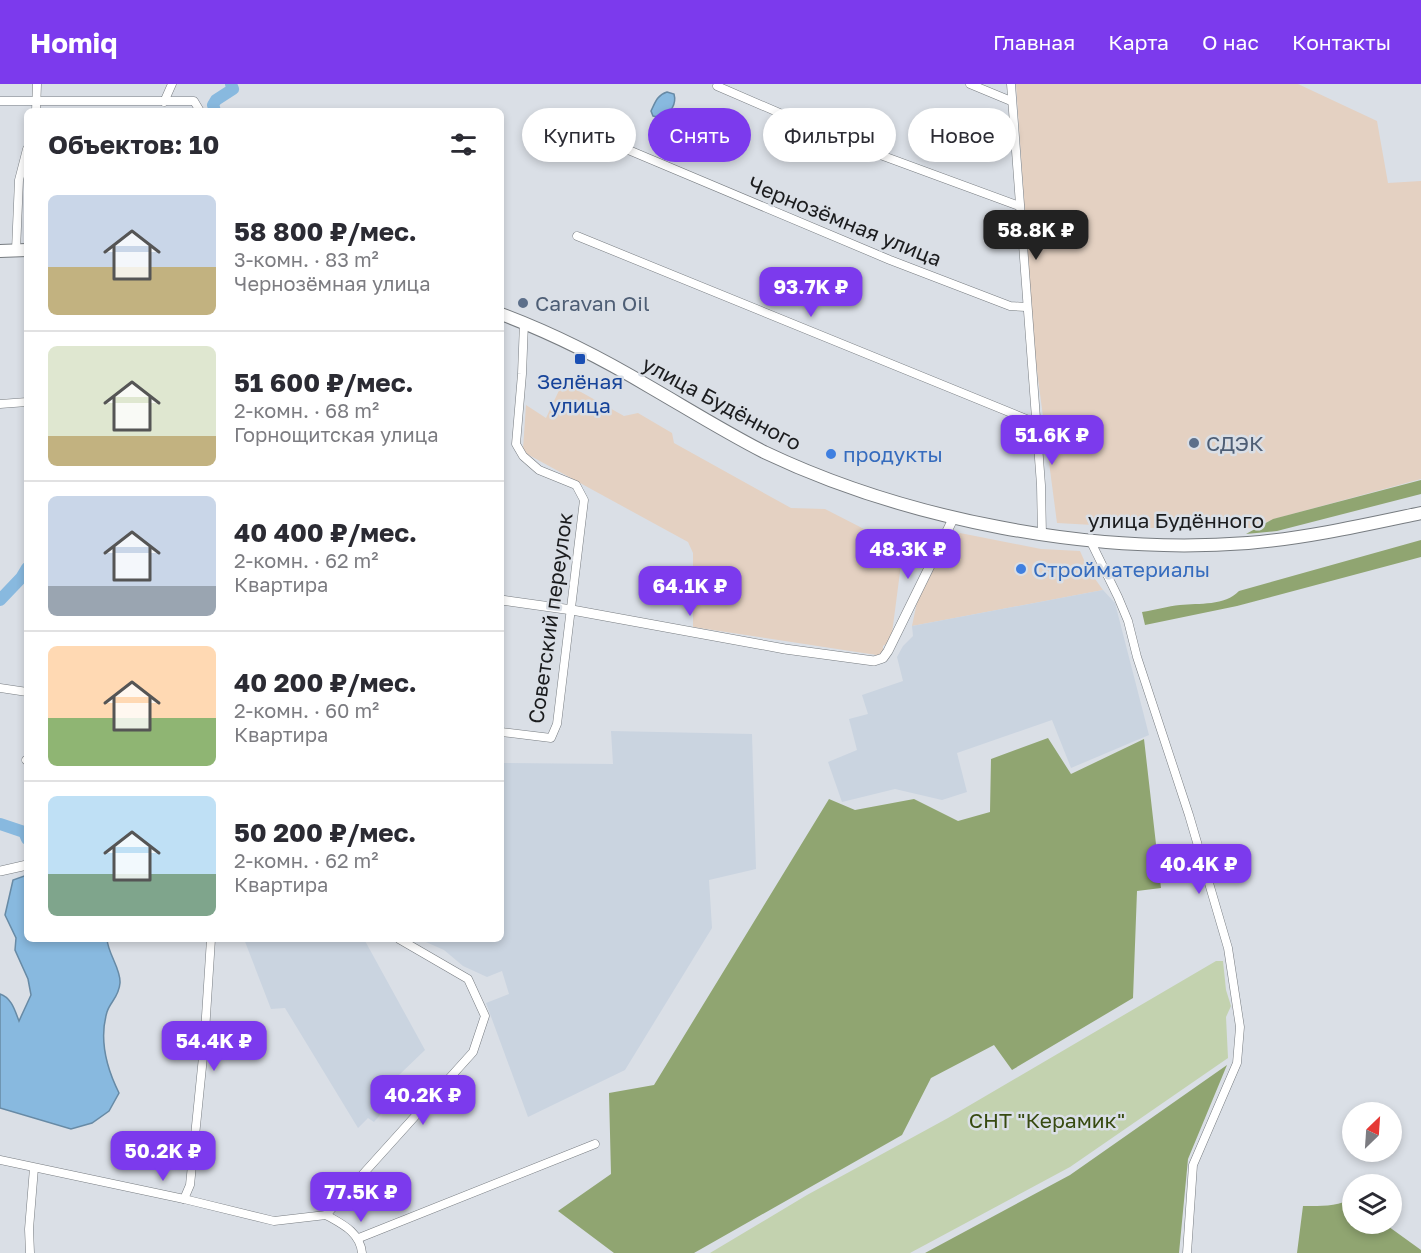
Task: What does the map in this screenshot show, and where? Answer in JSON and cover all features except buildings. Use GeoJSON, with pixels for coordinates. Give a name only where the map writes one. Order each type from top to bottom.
{"type":"FeatureCollection","features":[{"type":"Feature","properties":{"kind":"main road"},"geometry":{"type":"LineString","coordinates":[[0,251],[21,250]]}},
{"type":"Feature","properties":{"kind":"main road","name":"улица Будённого"},"geometry":{"type":"LineString","coordinates":[[504,315],[601,360],[723,431],[774,456],[840,483],[907,505],[954,517],[1042,535],[1090,540],[1225,544],[1287,538],[1421,513]]}},
{"type":"Feature","properties":{"kind":"street"},"geometry":{"type":"LineString","coordinates":[[36,108],[37,84]]}},
{"type":"Feature","properties":{"kind":"street"},"geometry":{"type":"LineString","coordinates":[[164,102],[172,84]]}},
{"type":"Feature","properties":{"kind":"street"},"geometry":{"type":"LineString","coordinates":[[970,84],[1011,101]]}},
{"type":"Feature","properties":{"kind":"street"},"geometry":{"type":"LineString","coordinates":[[1011,84],[1041,491],[1042,535]]}},
{"type":"Feature","properties":{"kind":"street"},"geometry":{"type":"LineString","coordinates":[[717,86],[856,146],[1019,206]]}},
{"type":"Feature","properties":{"kind":"street"},"geometry":{"type":"LineString","coordinates":[[0,101],[194,101],[198,108]]}},
{"type":"Feature","properties":{"kind":"street","name":"Чернозёмная улица"},"geometry":{"type":"LineString","coordinates":[[636,153],[890,260],[1010,306],[1026,307]]}},
{"type":"Feature","properties":{"kind":"street"},"geometry":{"type":"LineString","coordinates":[[21,250],[19,180],[24,161]]}},
{"type":"Feature","properties":{"kind":"street"},"geometry":{"type":"LineString","coordinates":[[576,236],[1036,423]]}},
{"type":"Feature","properties":{"kind":"street","name":"Советский переулок"},"geometry":{"type":"LineString","coordinates":[[504,732],[551,738],[557,724],[584,500],[576,484],[539,470],[523,456],[516,444],[524,323]]}},
{"type":"Feature","properties":{"kind":"street"},"geometry":{"type":"LineString","coordinates":[[0,404],[24,402]]}},
{"type":"Feature","properties":{"kind":"street"},"geometry":{"type":"LineString","coordinates":[[504,600],[572,610],[785,648],[879,660],[888,651],[954,517]]}},
{"type":"Feature","properties":{"kind":"street"},"geometry":{"type":"LineString","coordinates":[[1090,540],[1119,597],[1128,621],[1137,657],[1189,815],[1228,948],[1240,1027],[1237,1064],[1193,1165],[1187,1253]]}},
{"type":"Feature","properties":{"kind":"street"},"geometry":{"type":"LineString","coordinates":[[0,687],[24,691]]}},
{"type":"Feature","properties":{"kind":"street"},"geometry":{"type":"LineString","coordinates":[[0,872],[24,866]]}},
{"type":"Feature","properties":{"kind":"street"},"geometry":{"type":"LineString","coordinates":[[184,1199],[190,1185],[212,942]]}},
{"type":"Feature","properties":{"kind":"street"},"geometry":{"type":"LineString","coordinates":[[326,1215],[473,1052],[485,1016],[468,979],[404,942]]}},
{"type":"Feature","properties":{"kind":"street"},"geometry":{"type":"LineString","coordinates":[[359,1238],[595,1144]]}},
{"type":"Feature","properties":{"kind":"street"},"geometry":{"type":"LineString","coordinates":[[0,1160],[184,1199],[274,1221],[326,1215],[359,1238],[362,1253]]}},
{"type":"Feature","properties":{"kind":"street"},"geometry":{"type":"LineString","coordinates":[[30,1253],[29,1229],[34,1167]]}},
{"type":"Feature","properties":{"kind":"shaded area"},"geometry":{"type":"Polygon","coordinates":[[[1016,84],[1298,84],[1377,121],[1388,183],[1421,181],[1421,479],[1274,519],[1252,528],[1148,528],[1057,523],[1034,348],[1016,84]]]}},
{"type":"Feature","properties":{"kind":"shaded area"},"geometry":{"type":"Polygon","coordinates":[[[563,382],[624,416],[638,413],[672,433],[674,443],[791,508],[825,509],[903,549],[891,641],[883,646],[883,656],[693,627],[693,553],[688,542],[527,454],[523,449],[526,405],[546,418],[563,382]]]}},
{"type":"Feature","properties":{"kind":"shaded area"},"geometry":{"type":"Polygon","coordinates":[[[960,533],[1041,549],[1080,551],[1088,569],[1103,590],[912,626],[917,602],[948,541],[960,533]]]}},
{"type":"Feature","properties":{"kind":"shaded area"},"geometry":{"type":"Polygon","coordinates":[[[1103,590],[1115,603],[1149,735],[1071,768],[1052,720],[957,753],[967,792],[942,800],[895,789],[842,802],[828,762],[857,750],[849,719],[868,714],[862,695],[903,681],[897,657],[903,646],[913,636],[912,626],[1103,590]]]}},
{"type":"Feature","properties":{"kind":"shaded area"},"geometry":{"type":"Polygon","coordinates":[[[611,731],[752,734],[756,869],[709,880],[712,928],[625,1070],[528,1117],[486,1003],[509,994],[502,971],[487,977],[463,966],[444,950],[426,942],[504,942],[504,763],[613,764],[611,731]]]}},
{"type":"Feature","properties":{"kind":"shaded area"},"geometry":{"type":"Polygon","coordinates":[[[245,942],[366,942],[425,1050],[399,1075],[404,1087],[374,1122],[368,1118],[358,1128],[285,1008],[271,1009],[245,942]]]}},
{"type":"Feature","properties":{"kind":"green space"},"geometry":{"type":"Polygon","coordinates":[[[1421,480],[1421,494],[1277,531],[1246,534],[1273,519],[1421,480]]]}},
{"type":"Feature","properties":{"kind":"green space"},"geometry":{"type":"Polygon","coordinates":[[[1421,540],[1421,557],[1237,606],[1145,625],[1142,612],[1227,599],[1239,591],[1421,540]]]}},
{"type":"Feature","properties":{"kind":"green space"},"geometry":{"type":"Polygon","coordinates":[[[1048,738],[1071,774],[1144,739],[1161,888],[1137,891],[1133,998],[1012,1070],[994,1045],[931,1078],[902,1135],[694,1253],[614,1253],[558,1211],[611,1174],[609,1093],[654,1085],[829,799],[855,810],[914,799],[958,821],[990,812],[991,759],[1048,738]]]}},
{"type":"Feature","properties":{"kind":"green space","name":"СНТ \"Керамик\""},"geometry":{"type":"Polygon","coordinates":[[[1216,961],[1223,961],[1226,990],[1231,1006],[1226,1017],[1228,1058],[1070,1167],[910,1253],[710,1253],[807,1195],[948,1118],[1216,961]]]}},
{"type":"Feature","properties":{"kind":"green space"},"geometry":{"type":"Polygon","coordinates":[[[1227,1065],[1188,1159],[1179,1253],[925,1253],[1070,1175],[1227,1065]]]}},
{"type":"Feature","properties":{"kind":"green space"},"geometry":{"type":"Polygon","coordinates":[[[1342,1202],[1342,1234],[1399,1234],[1421,1250],[1421,1253],[1297,1253],[1303,1206],[1342,1202]]]}},
{"type":"Feature","properties":{"kind":"water"},"geometry":{"type":"Polygon","coordinates":[[[667,92],[674,94],[675,102],[672,108],[652,108],[661,95],[667,92]]]}},
{"type":"Feature","properties":{"kind":"water"},"geometry":{"type":"Polygon","coordinates":[[[24,876],[24,942],[108,942],[120,978],[118,992],[107,1012],[104,1033],[108,1064],[119,1093],[109,1111],[92,1123],[71,1129],[0,1108],[0,994],[10,1002],[19,1021],[31,995],[28,979],[15,950],[16,938],[5,915],[13,880],[24,876]]]}},
{"type":"Feature","properties":{"kind":"waterway"},"geometry":{"type":"LineString","coordinates":[[214,108],[216,100],[233,89],[231,84]]}},
{"type":"Feature","properties":{"kind":"waterway"},"geometry":{"type":"LineString","coordinates":[[0,600],[24,573]]}},
{"type":"Feature","properties":{"kind":"waterway"},"geometry":{"type":"LineString","coordinates":[[0,824],[24,832]]}},
{"type":"Feature","properties":{"kind":"place","name":"Caravan Oil"},"geometry":{"type":"Point","coordinates":[523,303]}},
{"type":"Feature","properties":{"kind":"place","name":"Зелёная улица"},"geometry":{"type":"Point","coordinates":[580,359]}},
{"type":"Feature","properties":{"kind":"place","name":"СДЭК"},"geometry":{"type":"Point","coordinates":[1194,443]}},
{"type":"Feature","properties":{"kind":"place","name":"продукты"},"geometry":{"type":"Point","coordinates":[831,454]}},
{"type":"Feature","properties":{"kind":"place","name":"Стройматериалы"},"geometry":{"type":"Point","coordinates":[1021,569]}}]}
